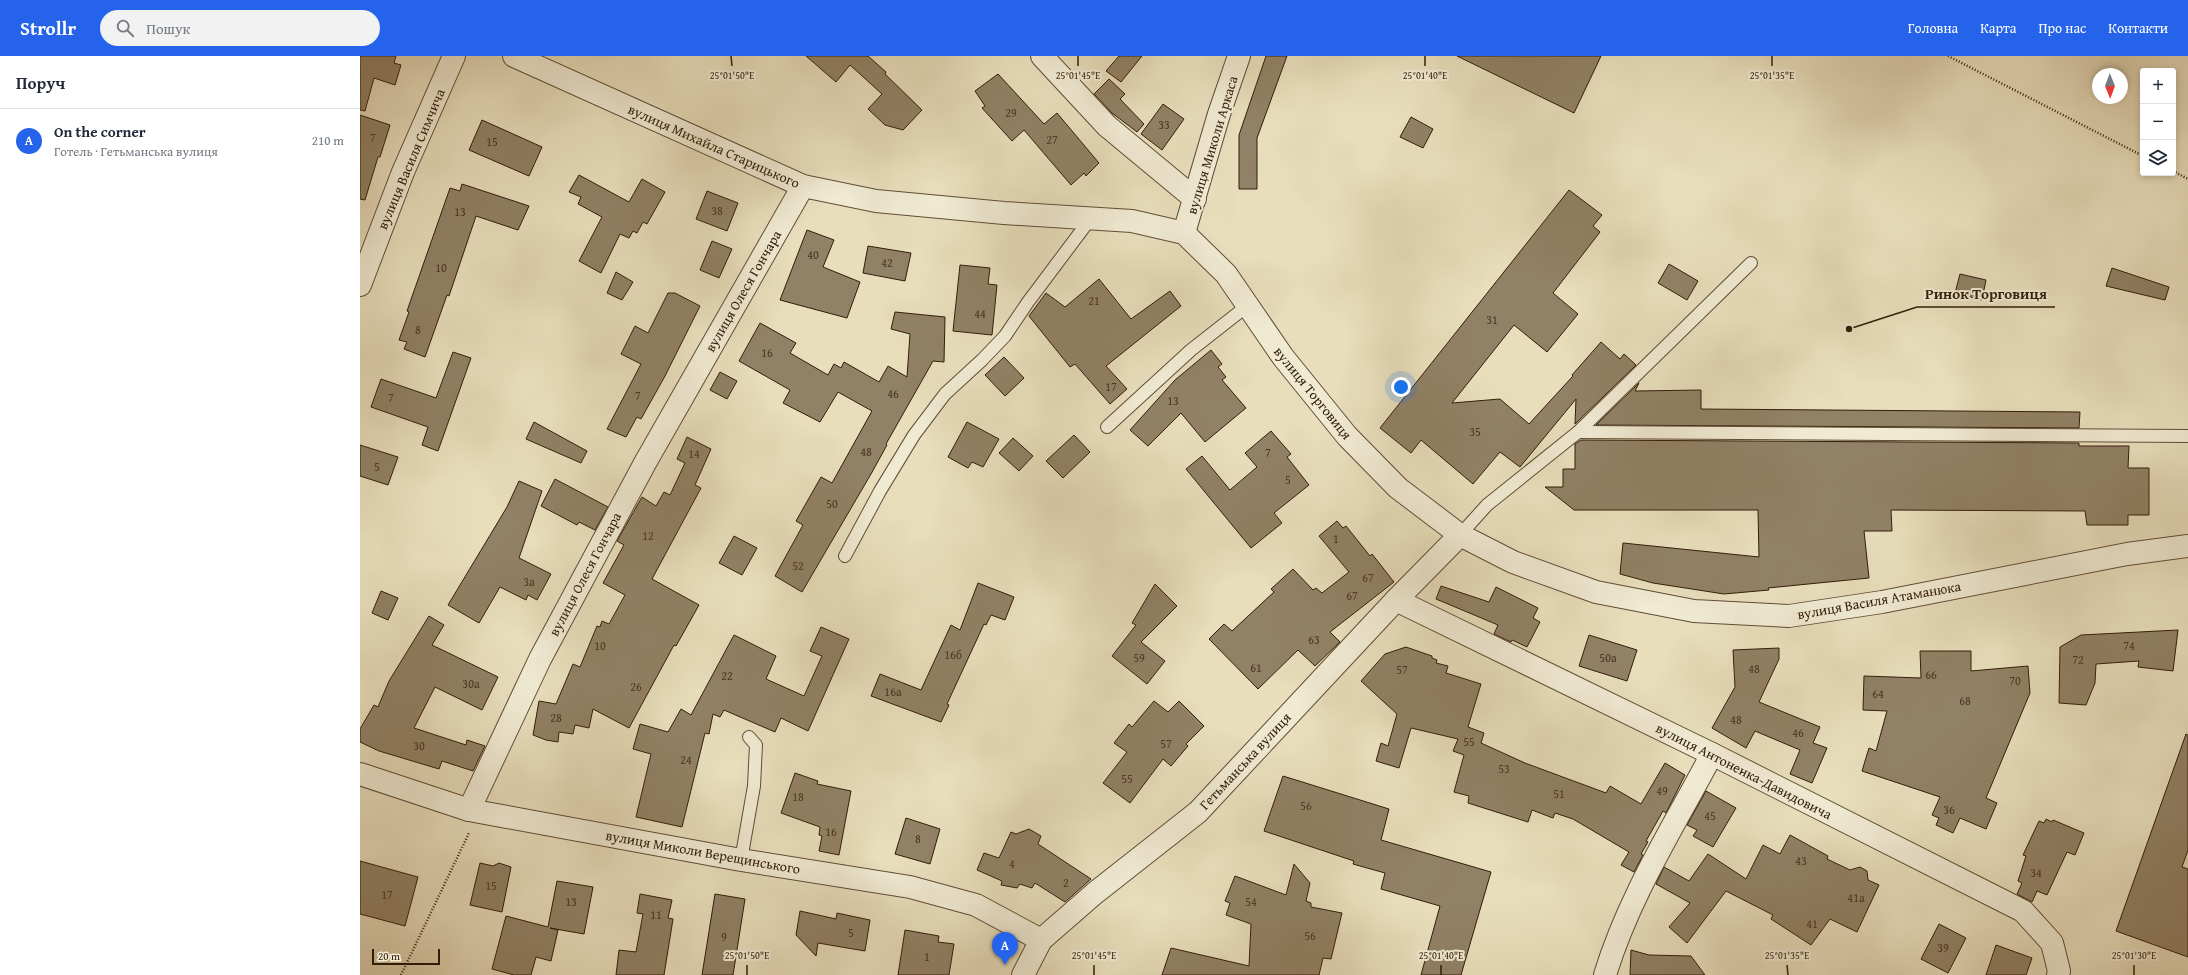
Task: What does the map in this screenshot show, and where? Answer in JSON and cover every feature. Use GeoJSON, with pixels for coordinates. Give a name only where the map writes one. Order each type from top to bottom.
{"type":"FeatureCollection","features":[{"type":"Feature","properties":{"kind":"street","name":"вулиця Василя Симчича"},"geometry":{"type":"LineString","coordinates":[[360,285],[403,172],[454,56]]}},
{"type":"Feature","properties":{"kind":"street","name":"вулиця Михайла Старицького"},"geometry":{"type":"LineString","coordinates":[[514,56],[803,186],[876,201],[1004,213],[1132,221],[1184,233]]}},
{"type":"Feature","properties":{"kind":"street"},"geometry":{"type":"LineString","coordinates":[[1042,56],[1107,126],[1195,199]]}},
{"type":"Feature","properties":{"kind":"street","name":"вулиця Миколи Аркаса"},"geometry":{"type":"LineString","coordinates":[[1184,233],[1219,114],[1239,56]]}},
{"type":"Feature","properties":{"kind":"street","name":"вулиця Олеся Гончара"},"geometry":{"type":"LineString","coordinates":[[469,810],[507,732],[527,682],[644,463],[803,186]]}},
{"type":"Feature","properties":{"kind":"street","name":"вулиця Торговиця"},"geometry":{"type":"LineString","coordinates":[[1184,233],[1226,274],[1283,357],[1346,436],[1398,488],[1460,535]]}},
{"type":"Feature","properties":{"kind":"street","name":"вулиця Василя Атаманюка"},"geometry":{"type":"LineString","coordinates":[[1460,535],[1513,562],[1596,592],[1694,611],[1789,616],[1882,602],[2127,554],[2188,546]]}},
{"type":"Feature","properties":{"kind":"street","name":"Гетьманська вулиця"},"geometry":{"type":"LineString","coordinates":[[1023,975],[1041,940],[1095,893],[1198,812],[1396,600],[1460,535]]}},
{"type":"Feature","properties":{"kind":"street","name":"вулиця Антоненка-Давидовича"},"geometry":{"type":"LineString","coordinates":[[1396,600],[1712,754],[2023,911],[2052,943],[2058,975]]}},
{"type":"Feature","properties":{"kind":"street"},"geometry":{"type":"LineString","coordinates":[[1605,975],[1618,937],[1632,904],[1712,754]]}},
{"type":"Feature","properties":{"kind":"street","name":"вулиця Миколи Верещинського"},"geometry":{"type":"LineString","coordinates":[[360,774],[469,810],[741,860],[910,887],[976,905],[1041,940]]}},
{"type":"Feature","properties":{"kind":"lane"},"geometry":{"type":"LineString","coordinates":[[845,556],[880,491],[914,435],[945,394],[982,360],[1005,336],[1091,218]]}},
{"type":"Feature","properties":{"kind":"lane"},"geometry":{"type":"LineString","coordinates":[[1460,535],[1487,505],[1578,432],[1751,263]]}},
{"type":"Feature","properties":{"kind":"lane"},"geometry":{"type":"LineString","coordinates":[[1107,427],[1191,350],[1247,306]]}},
{"type":"Feature","properties":{"kind":"lane"},"geometry":{"type":"LineString","coordinates":[[1578,432],[2188,436]]}},
{"type":"Feature","properties":{"kind":"lane"},"geometry":{"type":"LineString","coordinates":[[741,860],[754,786],[756,745],[749,737]]}},
{"type":"Feature","properties":{"kind":"path"},"geometry":{"type":"LineString","coordinates":[[1948,56],[2140,154]]}},
{"type":"Feature","properties":{"kind":"path"},"geometry":{"type":"LineString","coordinates":[[2176,173],[2188,179]]}},
{"type":"Feature","properties":{"kind":"path"},"geometry":{"type":"LineString","coordinates":[[401,975],[465,844],[471,828],[469,810]]}},
{"type":"Feature","properties":{"kind":"building"},"geometry":{"type":"Polygon","coordinates":[[[360,56],[396,56],[394,63],[401,65],[395,85],[374,78],[365,111],[360,110],[360,56]]]}},
{"type":"Feature","properties":{"kind":"building"},"geometry":{"type":"Polygon","coordinates":[[[806,56],[868,56],[886,72],[885,74],[922,110],[903,130],[885,125],[868,109],[882,94],[850,65],[836,82],[806,56]]]}},
{"type":"Feature","properties":{"kind":"building"},"geometry":{"type":"Polygon","coordinates":[[[1119,56],[1142,56],[1121,82],[1106,71],[1119,56]]]}},
{"type":"Feature","properties":{"kind":"building"},"geometry":{"type":"Polygon","coordinates":[[[1266,56],[1287,56],[1257,138],[1257,189],[1239,189],[1239,135],[1266,56]]]}},
{"type":"Feature","properties":{"kind":"building"},"geometry":{"type":"Polygon","coordinates":[[[1457,56],[1601,56],[1574,113],[1457,56]]]}},
{"type":"Feature","properties":{"kind":"building"},"geometry":{"type":"Polygon","coordinates":[[[998,74],[1044,124],[1057,113],[1099,163],[1086,176],[1084,173],[1071,185],[1024,130],[1012,141],[982,108],[985,106],[975,91],[998,74]]]}},
{"type":"Feature","properties":{"kind":"building"},"geometry":{"type":"Polygon","coordinates":[[[1109,79],[1125,94],[1120,99],[1144,124],[1137,132],[1112,113],[1094,94],[1109,79]]]}},
{"type":"Feature","properties":{"kind":"building"},"geometry":{"type":"Polygon","coordinates":[[[1163,104],[1184,119],[1162,150],[1141,134],[1163,104]]]}},
{"type":"Feature","properties":{"kind":"building"},"geometry":{"type":"Polygon","coordinates":[[[360,115],[390,125],[380,157],[378,157],[365,200],[360,199],[360,115]]]}},
{"type":"Feature","properties":{"kind":"building"},"geometry":{"type":"Polygon","coordinates":[[[1411,117],[1433,129],[1423,148],[1400,137],[1411,117]]]}},
{"type":"Feature","properties":{"kind":"building"},"geometry":{"type":"Polygon","coordinates":[[[482,120],[542,147],[529,176],[469,150],[482,120]]]}},
{"type":"Feature","properties":{"kind":"building"},"geometry":{"type":"Polygon","coordinates":[[[579,175],[629,202],[642,179],[665,192],[647,224],[643,222],[637,233],[633,231],[629,238],[620,234],[601,273],[579,261],[602,217],[578,204],[581,197],[569,192],[579,175]]]}},
{"type":"Feature","properties":{"kind":"building"},"geometry":{"type":"Polygon","coordinates":[[[462,184],[529,206],[518,230],[476,216],[449,296],[447,295],[425,357],[404,349],[407,342],[399,340],[409,312],[407,311],[450,188],[460,191],[462,184]]]}},
{"type":"Feature","properties":{"kind":"building"},"geometry":{"type":"Polygon","coordinates":[[[1569,190],[1602,215],[1593,226],[1600,232],[1553,293],[1578,314],[1547,352],[1514,325],[1452,403],[1500,399],[1529,424],[1573,376],[1572,375],[1601,342],[1620,359],[1624,354],[1636,365],[1575,424],[1576,399],[1520,467],[1500,452],[1473,484],[1421,440],[1411,453],[1380,428],[1569,190]]]}},
{"type":"Feature","properties":{"kind":"building"},"geometry":{"type":"Polygon","coordinates":[[[707,191],[738,203],[727,231],[696,219],[707,191]]]}},
{"type":"Feature","properties":{"kind":"building"},"geometry":{"type":"Polygon","coordinates":[[[807,230],[834,240],[823,267],[860,282],[847,318],[780,300],[807,230]]]}},
{"type":"Feature","properties":{"kind":"building"},"geometry":{"type":"Polygon","coordinates":[[[712,241],[732,249],[719,278],[700,270],[712,241]]]}},
{"type":"Feature","properties":{"kind":"building"},"geometry":{"type":"Polygon","coordinates":[[[868,246],[911,253],[905,281],[863,273],[868,246]]]}},
{"type":"Feature","properties":{"kind":"building"},"geometry":{"type":"Polygon","coordinates":[[[1669,264],[1698,281],[1687,300],[1658,283],[1669,264]]]}},
{"type":"Feature","properties":{"kind":"building"},"geometry":{"type":"Polygon","coordinates":[[[960,265],[990,268],[988,284],[997,285],[992,335],[953,331],[960,265]]]}},
{"type":"Feature","properties":{"kind":"building"},"geometry":{"type":"Polygon","coordinates":[[[2112,268],[2169,287],[2165,300],[2106,286],[2112,268]]]}},
{"type":"Feature","properties":{"kind":"building"},"geometry":{"type":"Polygon","coordinates":[[[616,272],[633,282],[622,300],[607,293],[616,272]]]}},
{"type":"Feature","properties":{"kind":"building"},"geometry":{"type":"Polygon","coordinates":[[[1960,274],[1986,280],[1982,300],[1955,293],[1960,274]]]}},
{"type":"Feature","properties":{"kind":"building"},"geometry":{"type":"Polygon","coordinates":[[[1099,279],[1131,319],[1170,291],[1181,306],[1106,366],[1127,389],[1110,404],[1075,364],[1070,367],[1029,316],[1046,293],[1065,307],[1099,279]]]}},
{"type":"Feature","properties":{"kind":"building"},"geometry":{"type":"Polygon","coordinates":[[[668,293],[675,293],[700,306],[665,376],[641,419],[637,417],[626,437],[607,429],[641,364],[621,354],[635,326],[648,333],[668,293]]]}},
{"type":"Feature","properties":{"kind":"building"},"geometry":{"type":"Polygon","coordinates":[[[895,312],[945,317],[944,362],[933,361],[886,444],[887,445],[871,474],[802,592],[775,576],[803,525],[796,521],[821,477],[832,483],[872,411],[838,392],[820,422],[783,403],[790,390],[739,361],[760,323],[796,343],[790,353],[828,375],[834,364],[841,368],[844,362],[879,382],[888,366],[907,377],[910,334],[891,329],[895,312]]]}},
{"type":"Feature","properties":{"kind":"building"},"geometry":{"type":"Polygon","coordinates":[[[1211,350],[1222,364],[1218,367],[1226,377],[1222,380],[1246,408],[1205,442],[1181,413],[1148,446],[1130,430],[1175,380],[1211,350]]]}},
{"type":"Feature","properties":{"kind":"building"},"geometry":{"type":"Polygon","coordinates":[[[453,352],[471,358],[438,451],[422,445],[428,427],[371,407],[381,379],[436,398],[453,352]]]}},
{"type":"Feature","properties":{"kind":"building"},"geometry":{"type":"Polygon","coordinates":[[[1004,357],[1024,378],[1005,396],[985,375],[1004,357]]]}},
{"type":"Feature","properties":{"kind":"building"},"geometry":{"type":"Polygon","coordinates":[[[720,372],[737,381],[727,399],[710,390],[720,372]]]}},
{"type":"Feature","properties":{"kind":"building"},"geometry":{"type":"Polygon","coordinates":[[[1639,383],[1635,391],[1701,390],[1701,409],[2080,412],[2079,428],[1596,425],[1639,383]]]}},
{"type":"Feature","properties":{"kind":"building"},"geometry":{"type":"Polygon","coordinates":[[[534,422],[587,451],[581,463],[526,439],[534,422]]]}},
{"type":"Feature","properties":{"kind":"building"},"geometry":{"type":"Polygon","coordinates":[[[967,422],[999,439],[983,467],[972,462],[968,468],[948,457],[967,422]]]}},
{"type":"Feature","properties":{"kind":"building"},"geometry":{"type":"Polygon","coordinates":[[[1271,431],[1291,454],[1287,457],[1309,485],[1274,513],[1282,523],[1251,548],[1186,469],[1202,456],[1230,490],[1257,467],[1245,453],[1271,431]]]}},
{"type":"Feature","properties":{"kind":"building"},"geometry":{"type":"Polygon","coordinates":[[[1074,435],[1090,452],[1063,478],[1046,461],[1074,435]]]}},
{"type":"Feature","properties":{"kind":"building"},"geometry":{"type":"Polygon","coordinates":[[[687,437],[711,449],[695,485],[701,488],[652,579],[699,605],[676,646],[674,645],[629,728],[593,709],[589,728],[575,725],[573,734],[559,732],[558,742],[546,740],[533,735],[539,701],[556,704],[573,664],[580,667],[597,626],[600,627],[602,621],[609,624],[625,595],[603,583],[624,545],[617,541],[642,497],[656,506],[664,492],[670,495],[685,463],[677,459],[687,437]]]}},
{"type":"Feature","properties":{"kind":"building"},"geometry":{"type":"Polygon","coordinates":[[[1013,438],[1033,456],[1019,471],[999,453],[1013,438]]]}},
{"type":"Feature","properties":{"kind":"building"},"geometry":{"type":"Polygon","coordinates":[[[1581,440],[2079,443],[2079,446],[2129,446],[2128,468],[2149,468],[2149,515],[2128,515],[2128,525],[2087,525],[2085,511],[1891,510],[1892,531],[1864,531],[1869,578],[1724,594],[1653,583],[1620,574],[1623,543],[1759,557],[1758,510],[1574,510],[1545,487],[1563,487],[1563,469],[1575,469],[1575,444],[1581,440]]]}},
{"type":"Feature","properties":{"kind":"building"},"geometry":{"type":"Polygon","coordinates":[[[360,445],[398,457],[388,485],[360,476],[360,445]]]}},
{"type":"Feature","properties":{"kind":"building"},"geometry":{"type":"Polygon","coordinates":[[[555,479],[608,507],[595,530],[579,522],[577,525],[541,506],[555,479]]]}},
{"type":"Feature","properties":{"kind":"building"},"geometry":{"type":"Polygon","coordinates":[[[519,481],[542,491],[519,558],[551,574],[537,600],[528,595],[526,600],[500,587],[479,623],[448,605],[507,507],[519,481]]]}},
{"type":"Feature","properties":{"kind":"building"},"geometry":{"type":"Polygon","coordinates":[[[1337,521],[1343,528],[1346,526],[1370,556],[1372,554],[1394,582],[1330,632],[1340,642],[1315,666],[1298,650],[1258,689],[1209,639],[1224,624],[1232,631],[1274,592],[1271,589],[1293,569],[1313,590],[1316,588],[1322,593],[1349,572],[1319,536],[1337,521]]]}},
{"type":"Feature","properties":{"kind":"building"},"geometry":{"type":"Polygon","coordinates":[[[734,536],[757,548],[742,575],[719,563],[734,536]]]}},
{"type":"Feature","properties":{"kind":"building"},"geometry":{"type":"Polygon","coordinates":[[[978,583],[1014,597],[1005,620],[991,615],[986,625],[984,624],[947,704],[949,705],[941,722],[871,696],[880,674],[921,690],[951,625],[960,630],[978,583]]]}},
{"type":"Feature","properties":{"kind":"building"},"geometry":{"type":"Polygon","coordinates":[[[1155,584],[1177,606],[1141,642],[1165,661],[1147,684],[1112,656],[1136,625],[1132,623],[1155,584]]]}},
{"type":"Feature","properties":{"kind":"building"},"geometry":{"type":"Polygon","coordinates":[[[1441,586],[1489,602],[1496,587],[1538,608],[1533,618],[1540,622],[1527,647],[1512,640],[1511,642],[1494,634],[1498,625],[1436,599],[1441,586]]]}},
{"type":"Feature","properties":{"kind":"building"},"geometry":{"type":"Polygon","coordinates":[[[381,591],[398,598],[388,620],[372,613],[381,591]]]}},
{"type":"Feature","properties":{"kind":"building"},"geometry":{"type":"Polygon","coordinates":[[[429,616],[444,625],[432,645],[498,677],[482,710],[435,687],[414,728],[466,745],[467,740],[485,746],[473,771],[442,761],[439,769],[379,751],[360,742],[360,729],[374,705],[378,707],[389,681],[429,616]]]}},
{"type":"Feature","properties":{"kind":"building"},"geometry":{"type":"Polygon","coordinates":[[[821,627],[849,639],[808,731],[781,718],[775,732],[724,710],[720,717],[713,714],[709,734],[705,733],[682,827],[636,817],[651,754],[633,749],[640,724],[668,732],[681,709],[691,715],[734,635],[776,656],[766,679],[804,696],[822,656],[810,651],[821,627]]]}},
{"type":"Feature","properties":{"kind":"building"},"geometry":{"type":"Polygon","coordinates":[[[2178,630],[2173,671],[2138,667],[2139,661],[2096,664],[2095,683],[2086,705],[2059,703],[2060,647],[2081,635],[2178,630]]]}},
{"type":"Feature","properties":{"kind":"building"},"geometry":{"type":"Polygon","coordinates":[[[1589,635],[1637,650],[1627,681],[1579,666],[1589,635]]]}},
{"type":"Feature","properties":{"kind":"building"},"geometry":{"type":"Polygon","coordinates":[[[1406,647],[1432,656],[1432,658],[1437,660],[1436,663],[1448,666],[1446,673],[1481,684],[1468,727],[1484,733],[1481,743],[1525,763],[1606,793],[1610,786],[1641,804],[1665,763],[1685,775],[1666,813],[1663,811],[1646,841],[1648,842],[1641,854],[1643,855],[1634,872],[1621,865],[1629,852],[1573,819],[1555,813],[1553,818],[1532,810],[1528,822],[1468,803],[1469,796],[1454,792],[1464,755],[1453,751],[1458,739],[1411,728],[1399,768],[1376,761],[1381,743],[1388,746],[1397,714],[1361,681],[1385,654],[1406,647]]]}},
{"type":"Feature","properties":{"kind":"building"},"geometry":{"type":"Polygon","coordinates":[[[1779,648],[1779,659],[1759,702],[1820,727],[1813,743],[1827,748],[1812,783],[1790,774],[1800,750],[1755,731],[1746,748],[1712,728],[1735,687],[1733,650],[1779,648]]]}},
{"type":"Feature","properties":{"kind":"building"},"geometry":{"type":"Polygon","coordinates":[[[1920,651],[1971,651],[1971,671],[2028,666],[2030,693],[1986,798],[1997,803],[1986,829],[1960,818],[1953,833],[1936,825],[1939,818],[1932,815],[1940,797],[1862,771],[1869,748],[1876,751],[1887,711],[1863,710],[1864,676],[1921,678],[1920,651]]]}},
{"type":"Feature","properties":{"kind":"building"},"geometry":{"type":"Polygon","coordinates":[[[1154,701],[1168,712],[1179,701],[1204,726],[1186,744],[1188,746],[1171,766],[1163,759],[1130,803],[1103,783],[1127,752],[1114,743],[1129,724],[1132,727],[1154,701]]]}},
{"type":"Feature","properties":{"kind":"building"},"geometry":{"type":"Polygon","coordinates":[[[2186,734],[2188,735],[2188,850],[2182,867],[2188,869],[2188,957],[2116,931],[2186,734]]]}},
{"type":"Feature","properties":{"kind":"building"},"geometry":{"type":"Polygon","coordinates":[[[795,773],[818,781],[817,784],[851,791],[839,855],[819,851],[822,836],[819,835],[820,827],[781,813],[795,773]]]}},
{"type":"Feature","properties":{"kind":"building"},"geometry":{"type":"Polygon","coordinates":[[[1283,776],[1389,809],[1381,840],[1491,872],[1461,975],[1421,975],[1440,906],[1381,889],[1385,873],[1353,864],[1354,861],[1264,831],[1283,776]]]}},
{"type":"Feature","properties":{"kind":"building"},"geometry":{"type":"Polygon","coordinates":[[[1706,791],[1736,808],[1713,847],[1693,836],[1697,830],[1687,825],[1706,791]]]}},
{"type":"Feature","properties":{"kind":"building"},"geometry":{"type":"Polygon","coordinates":[[[906,818],[940,829],[930,864],[895,854],[906,818]]]}},
{"type":"Feature","properties":{"kind":"building"},"geometry":{"type":"Polygon","coordinates":[[[2046,819],[2052,822],[2053,820],[2084,833],[2075,855],[2067,852],[2047,895],[2037,891],[2032,902],[2017,894],[2022,883],[2018,881],[2026,856],[2023,855],[2039,821],[2044,823],[2046,819]]]}},
{"type":"Feature","properties":{"kind":"building"},"geometry":{"type":"Polygon","coordinates":[[[1029,829],[1041,836],[1038,844],[1091,879],[1065,902],[1035,883],[1032,888],[1020,884],[1017,888],[1001,885],[1002,881],[977,870],[984,853],[999,858],[1011,832],[1016,834],[1029,829]]]}},
{"type":"Feature","properties":{"kind":"building"},"geometry":{"type":"Polygon","coordinates":[[[1790,835],[1828,856],[1827,859],[1850,870],[1860,867],[1867,871],[1868,880],[1879,885],[1857,932],[1830,919],[1811,945],[1771,919],[1773,915],[1726,891],[1687,943],[1669,927],[1690,903],[1656,884],[1664,867],[1689,881],[1708,854],[1746,879],[1763,845],[1780,854],[1790,835]]]}},
{"type":"Feature","properties":{"kind":"building"},"geometry":{"type":"Polygon","coordinates":[[[360,861],[418,877],[405,926],[360,914],[360,861]]]}},
{"type":"Feature","properties":{"kind":"building"},"geometry":{"type":"Polygon","coordinates":[[[480,863],[493,866],[499,863],[511,867],[502,912],[470,905],[480,863]]]}},
{"type":"Feature","properties":{"kind":"building"},"geometry":{"type":"Polygon","coordinates":[[[1294,864],[1310,883],[1306,901],[1311,903],[1311,907],[1342,913],[1331,959],[1323,958],[1319,975],[1162,975],[1171,948],[1249,966],[1251,924],[1226,915],[1230,903],[1225,901],[1235,876],[1286,895],[1294,864]]]}},
{"type":"Feature","properties":{"kind":"building"},"geometry":{"type":"Polygon","coordinates":[[[557,881],[593,887],[584,934],[550,928],[558,930],[551,961],[536,957],[531,975],[514,975],[492,969],[506,916],[548,927],[557,881]]]}},
{"type":"Feature","properties":{"kind":"building"},"geometry":{"type":"Polygon","coordinates":[[[640,894],[672,900],[668,918],[673,919],[664,975],[616,975],[619,950],[636,952],[643,914],[637,913],[640,894]]]}},
{"type":"Feature","properties":{"kind":"building"},"geometry":{"type":"Polygon","coordinates":[[[715,894],[745,899],[733,975],[702,975],[715,894]]]}},
{"type":"Feature","properties":{"kind":"building"},"geometry":{"type":"Polygon","coordinates":[[[800,911],[836,919],[837,913],[870,920],[865,951],[818,943],[816,956],[796,935],[800,911]]]}},
{"type":"Feature","properties":{"kind":"building"},"geometry":{"type":"Polygon","coordinates":[[[1939,924],[1966,938],[1948,973],[1921,959],[1939,924]]]}},
{"type":"Feature","properties":{"kind":"building"},"geometry":{"type":"Polygon","coordinates":[[[905,930],[939,936],[938,942],[954,944],[949,975],[898,975],[905,930]]]}},
{"type":"Feature","properties":{"kind":"building"},"geometry":{"type":"Polygon","coordinates":[[[1996,945],[2032,958],[2026,975],[1986,975],[1996,945]]]}},
{"type":"Feature","properties":{"kind":"building"},"geometry":{"type":"Polygon","coordinates":[[[1631,950],[1649,955],[1691,956],[1705,975],[1630,975],[1631,950]]]}},
{"type":"Feature","properties":{"kind":"place","name":"Ринок Торговиця"},"geometry":{"type":"Point","coordinates":[1849,329]}},
{"type":"Feature","properties":{"kind":"place","name":"On the corner"},"geometry":{"type":"Point","coordinates":[1005,965]}}]}
